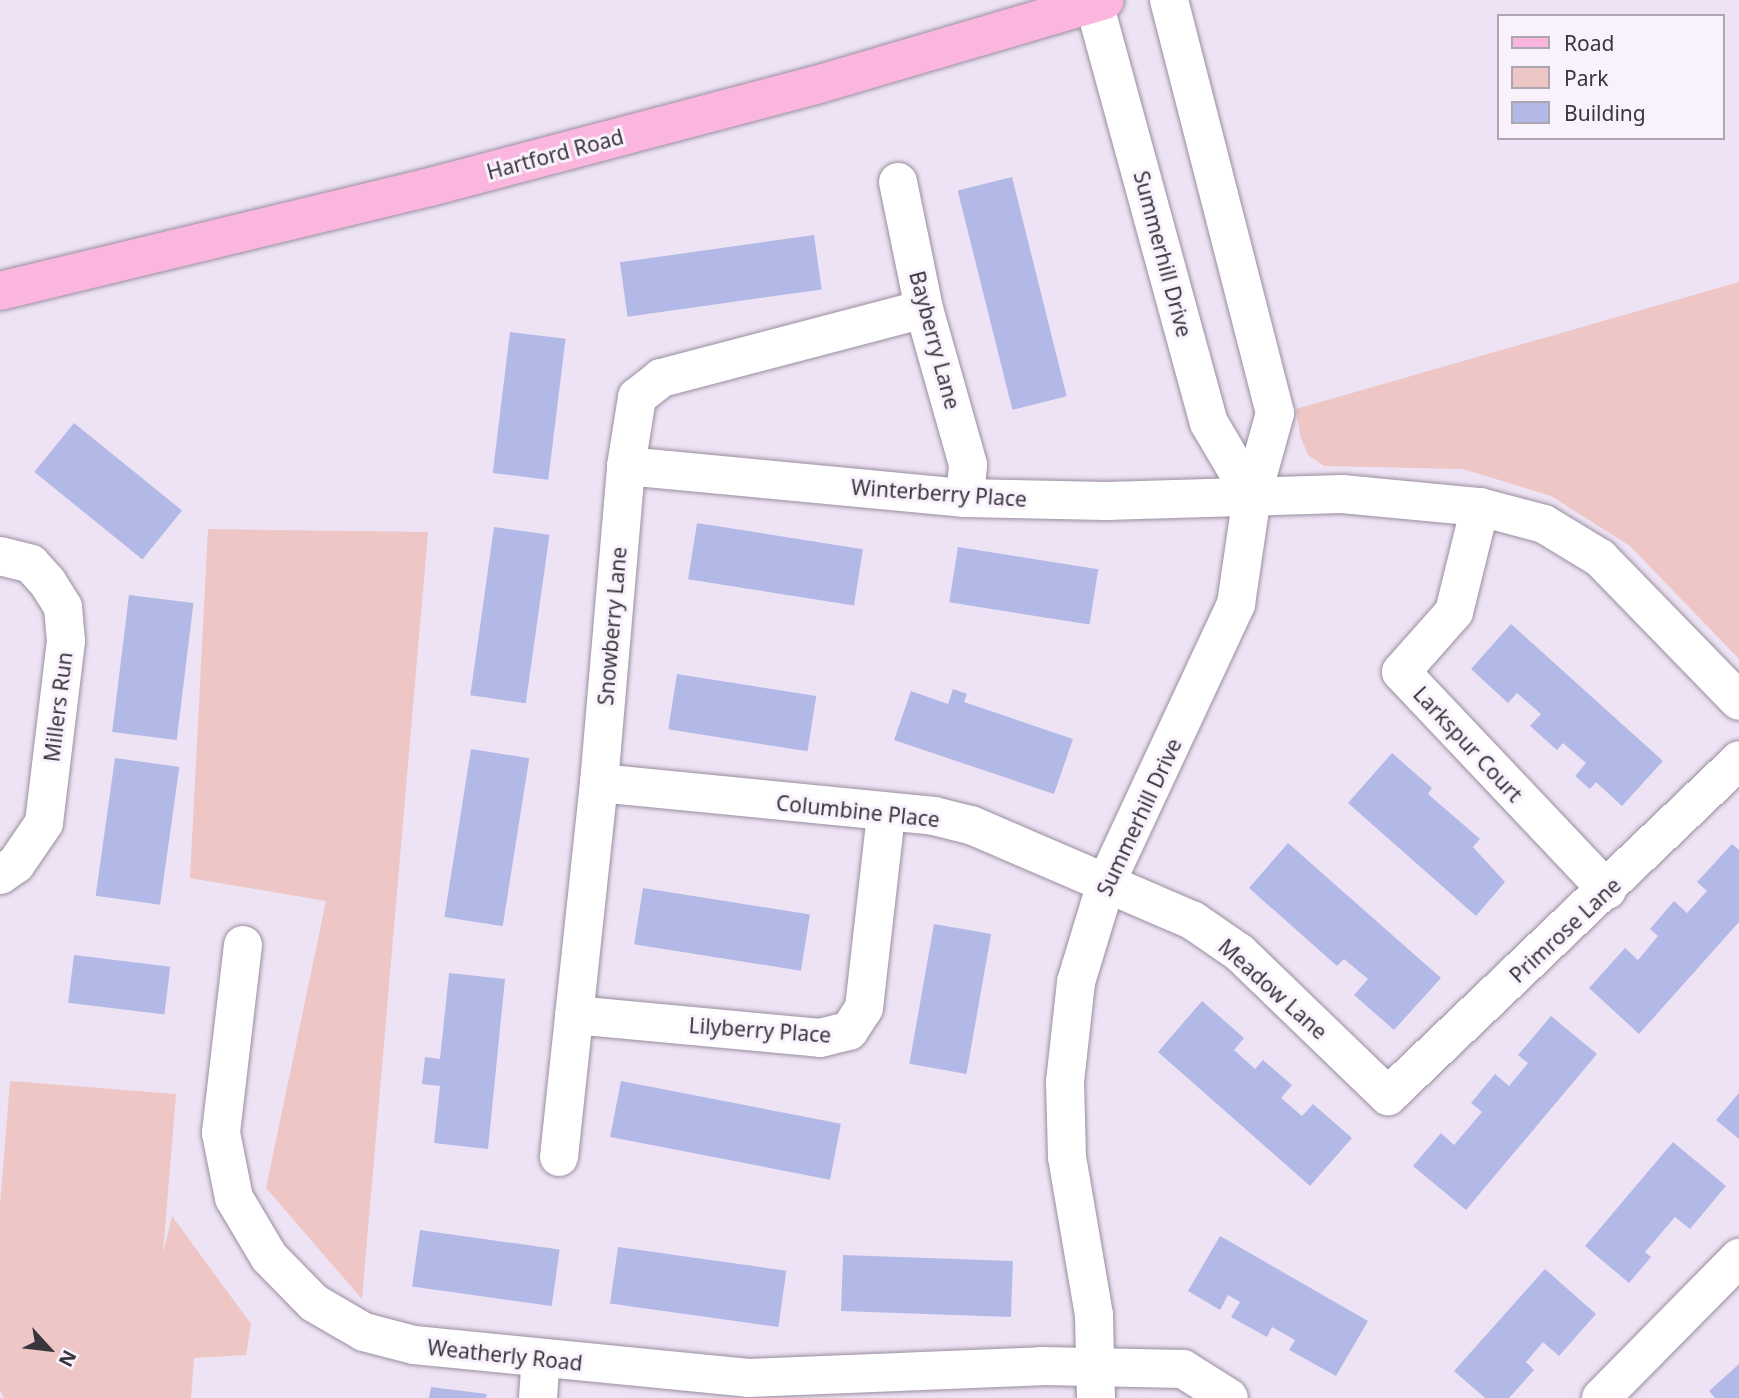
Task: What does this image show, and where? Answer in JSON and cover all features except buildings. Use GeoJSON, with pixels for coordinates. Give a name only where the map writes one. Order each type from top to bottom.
{"type":"FeatureCollection","features":[{"type":"Feature","properties":{"kind":"main road","name":"Hartford Road"},"geometry":{"type":"LineString","coordinates":[[0,291],[470,177],[816,85],[1100,2]]}},
{"type":"Feature","properties":{"kind":"street","name":"Summerhill Drive"},"geometry":{"type":"LineString","coordinates":[[1095,1382],[1094,1315],[1068,1157],[1065,1082],[1076,982],[1106,883],[1236,604],[1252,496],[1275,413],[1169,0]]}},
{"type":"Feature","properties":{"kind":"street","name":"Summerhill Drive"},"geometry":{"type":"LineString","coordinates":[[1100,2],[1209,423],[1252,496]]}},
{"type":"Feature","properties":{"kind":"street","name":"Bayberry Lane"},"geometry":{"type":"LineString","coordinates":[[898,182],[924,309],[968,465],[965,498]]}},
{"type":"Feature","properties":{"kind":"street","name":"Snowberry Lane"},"geometry":{"type":"LineString","coordinates":[[559,1157],[599,783],[626,466],[637,397],[651,382],[924,309]]}},
{"type":"Feature","properties":{"kind":"street","name":"Winterberry Place"},"geometry":{"type":"LineString","coordinates":[[626,466],[965,498],[1105,501],[1252,496]]}},
{"type":"Feature","properties":{"kind":"street"},"geometry":{"type":"LineString","coordinates":[[1252,496],[1342,494],[1480,507],[1544,524],[1600,558],[1739,701]]}},
{"type":"Feature","properties":{"kind":"street","name":"Larkspur Court"},"geometry":{"type":"LineString","coordinates":[[1480,507],[1454,612],[1401,672],[1607,890]]}},
{"type":"Feature","properties":{"kind":"street","name":"Millers Run"},"geometry":{"type":"LineString","coordinates":[[0,556],[31,564],[48,583],[63,607],[66,641],[44,823],[16,864],[0,875]]}},
{"type":"Feature","properties":{"kind":"street","name":"Primrose Lane"},"geometry":{"type":"LineString","coordinates":[[1388,1097],[1607,890],[1739,760]]}},
{"type":"Feature","properties":{"kind":"street","name":"Columbine Place"},"geometry":{"type":"LineString","coordinates":[[599,783],[886,814],[934,816],[971,825],[1106,883]]}},
{"type":"Feature","properties":{"kind":"street","name":"Lilyberry Place"},"geometry":{"type":"LineString","coordinates":[[574,1015],[820,1038],[849,1031],[864,1008],[886,814]]}},
{"type":"Feature","properties":{"kind":"street","name":"Meadow Lane"},"geometry":{"type":"LineString","coordinates":[[1106,883],[1192,920],[1240,953],[1388,1097]]}},
{"type":"Feature","properties":{"kind":"street","name":"Weatherly Road"},"geometry":{"type":"LineString","coordinates":[[243,945],[221,1133],[234,1198],[269,1256],[314,1303],[364,1332],[414,1345],[748,1378],[1095,1382],[1183,1369],[1228,1398]]}},
{"type":"Feature","properties":{"kind":"street"},"geometry":{"type":"LineString","coordinates":[[1622,1391],[1739,1258]]}},
{"type":"Feature","properties":{"kind":"street"},"geometry":{"type":"LineString","coordinates":[[538,1398],[541,1359]]}},
{"type":"Feature","properties":{"kind":"green space"},"geometry":{"type":"Polygon","coordinates":[[[1739,282],[1739,659],[1630,546],[1551,496],[1463,469],[1324,466],[1308,455],[1300,435],[1296,409],[1739,282]]]}},
{"type":"Feature","properties":{"kind":"green space"},"geometry":{"type":"Polygon","coordinates":[[[208,529],[428,532],[362,1299],[266,1188],[326,901],[190,878],[208,529]]]}},
{"type":"Feature","properties":{"kind":"green space"},"geometry":{"type":"Polygon","coordinates":[[[10,1081],[176,1094],[163,1253],[172,1216],[251,1324],[246,1355],[194,1358],[191,1398],[4,1398],[0,1390],[0,1206],[10,1081]]]}}]}
